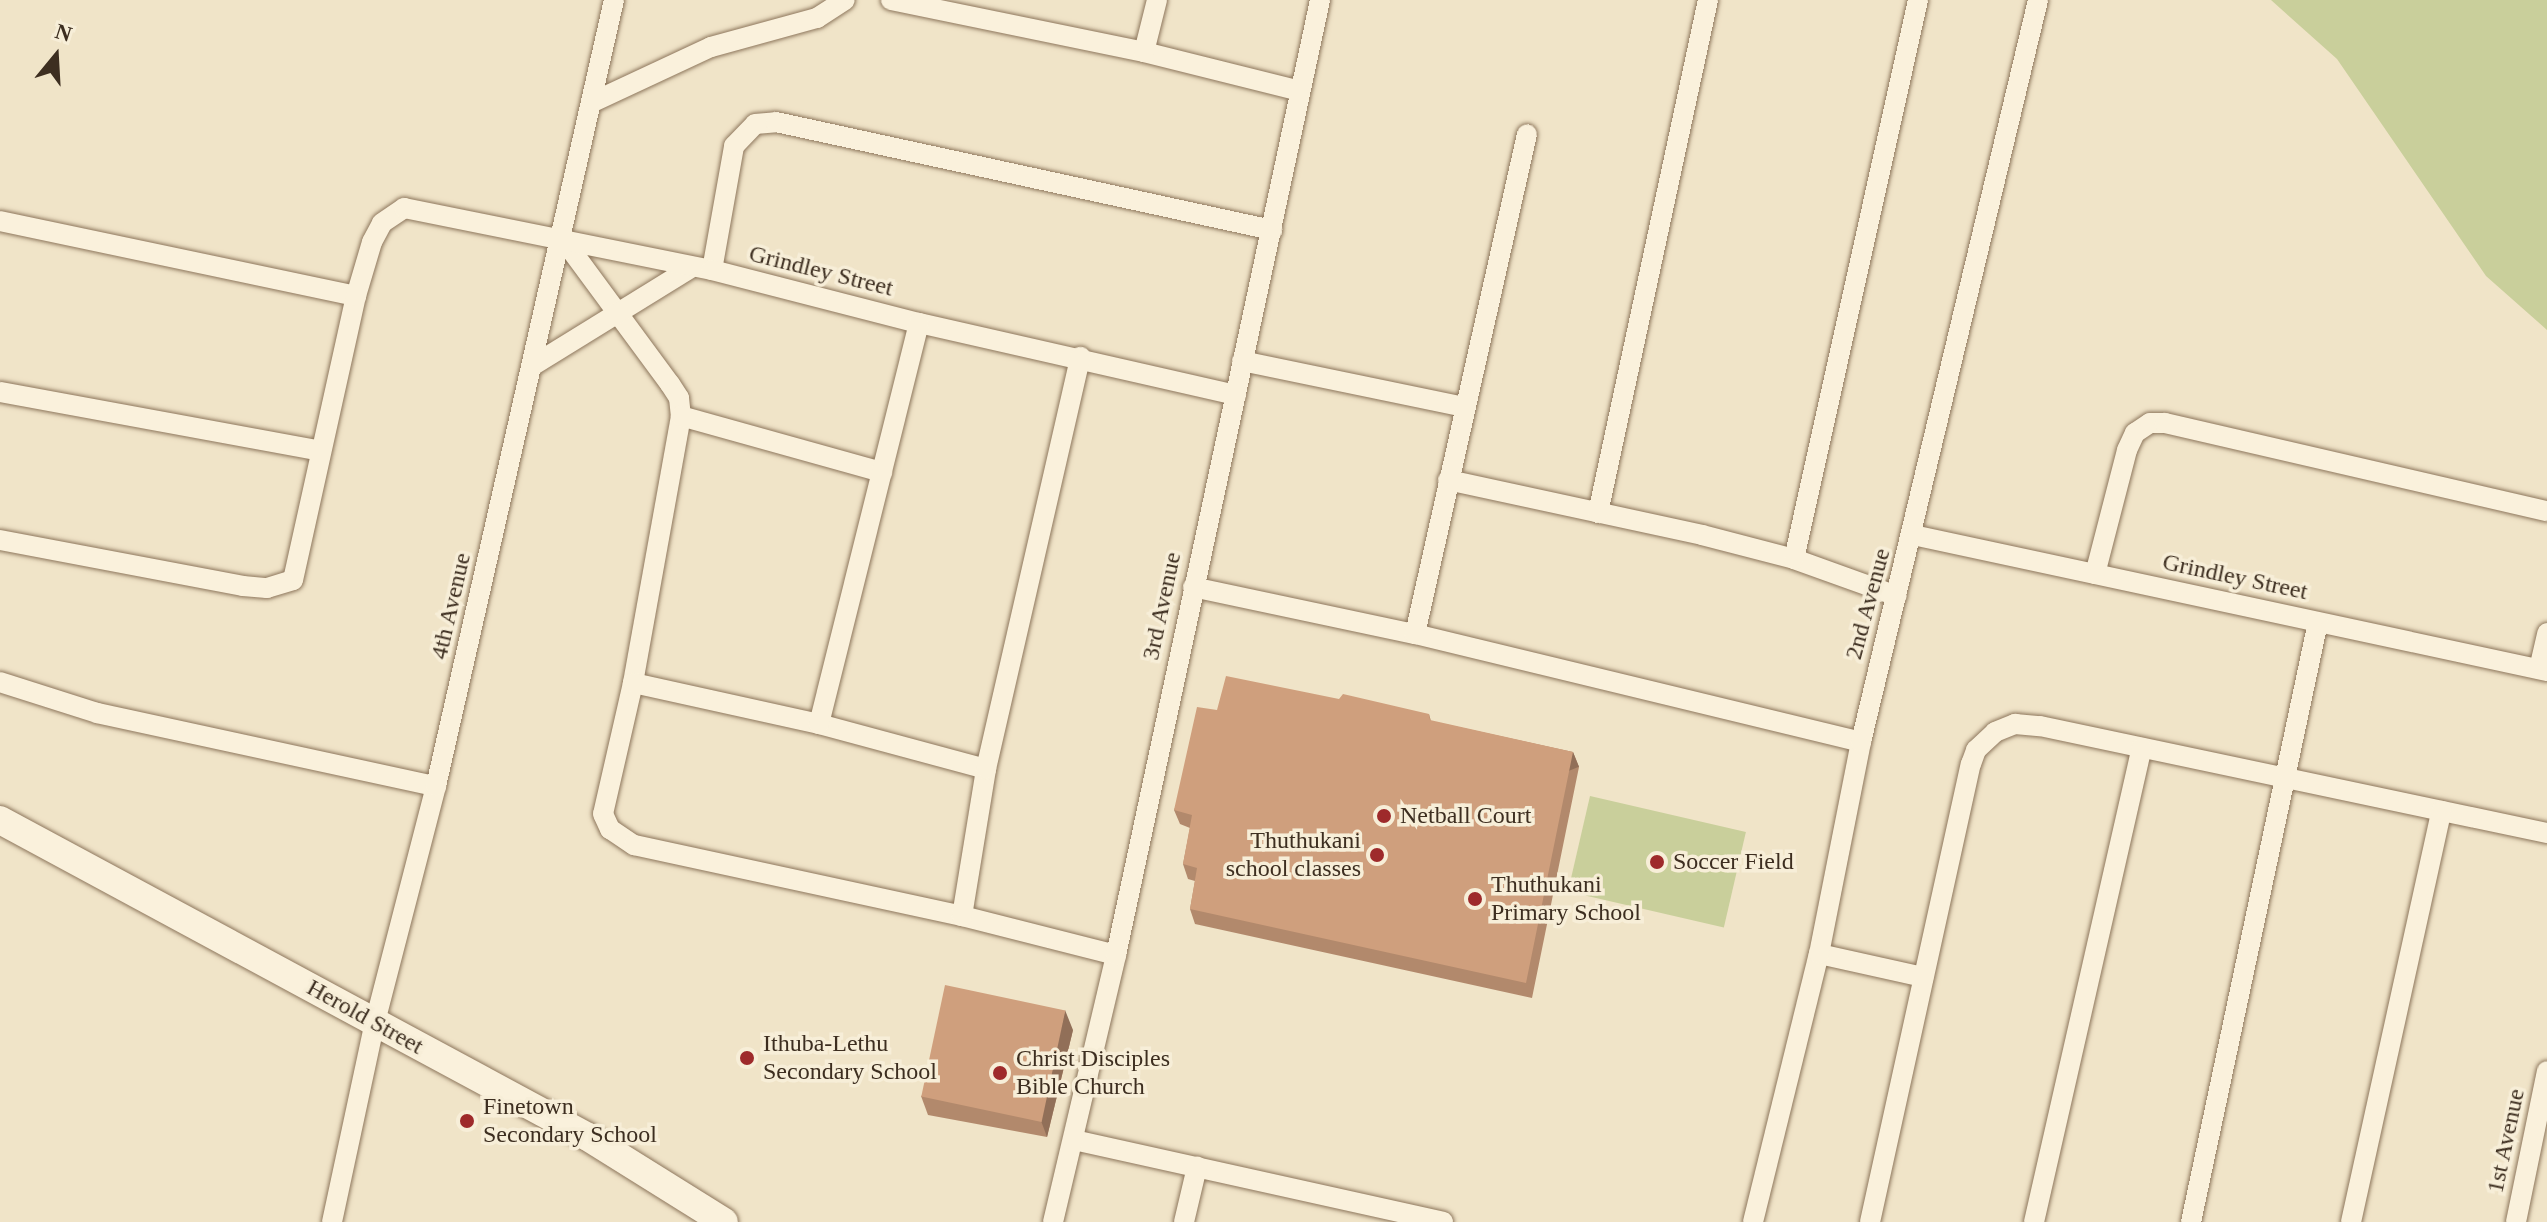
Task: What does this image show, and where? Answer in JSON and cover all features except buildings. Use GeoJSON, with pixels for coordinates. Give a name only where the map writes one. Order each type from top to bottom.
{"type":"FeatureCollection","features":[{"type":"Feature","properties":{"kind":"street","name":"4th Avenue"},"geometry":{"type":"LineString","coordinates":[[332,1222],[375,1022],[436,786],[563,239],[614,0]]}},
{"type":"Feature","properties":{"kind":"street"},"geometry":{"type":"LineString","coordinates":[[593,102],[711,47],[817,18],[845,0]]}},
{"type":"Feature","properties":{"kind":"street"},"geometry":{"type":"LineString","coordinates":[[891,0],[1144,52],[1300,91]]}},
{"type":"Feature","properties":{"kind":"street"},"geometry":{"type":"LineString","coordinates":[[1144,52],[1157,0]]}},
{"type":"Feature","properties":{"kind":"street","name":"3rd Avenue"},"geometry":{"type":"LineString","coordinates":[[1053,1222],[1116,955],[1320,0]]}},
{"type":"Feature","properties":{"kind":"street"},"geometry":{"type":"LineString","coordinates":[[1598,513],[1708,0]]}},
{"type":"Feature","properties":{"kind":"street"},"geometry":{"type":"LineString","coordinates":[[1794,559],[1918,0]]}},
{"type":"Feature","properties":{"kind":"street","name":"2nd Avenue"},"geometry":{"type":"LineString","coordinates":[[1753,1222],[1819,954],[1861,742],[1913,535],[2038,0]]}},
{"type":"Feature","properties":{"kind":"street"},"geometry":{"type":"LineString","coordinates":[[532,366],[702,269],[734,146],[755,124],[776,122],[1272,230]]}},
{"type":"Feature","properties":{"kind":"street"},"geometry":{"type":"LineString","coordinates":[[1415,634],[1527,134]]}},
{"type":"Feature","properties":{"kind":"street","name":"Grindley Street"},"geometry":{"type":"LineString","coordinates":[[356,296],[372,242],[393,213],[404,208],[702,269],[919,323],[1080,357],[1236,395]]}},
{"type":"Feature","properties":{"kind":"street"},"geometry":{"type":"LineString","coordinates":[[0,221],[356,296],[293,580],[267,588],[205,580],[0,540]]}},
{"type":"Feature","properties":{"kind":"street"},"geometry":{"type":"LineString","coordinates":[[563,239],[670,384],[679,398],[681,416],[633,683],[603,814],[620,837],[634,845],[962,916],[1116,955]]}},
{"type":"Feature","properties":{"kind":"street"},"geometry":{"type":"LineString","coordinates":[[819,724],[919,323]]}},
{"type":"Feature","properties":{"kind":"street"},"geometry":{"type":"LineString","coordinates":[[962,916],[986,769],[1080,357]]}},
{"type":"Feature","properties":{"kind":"street"},"geometry":{"type":"LineString","coordinates":[[1242,361],[1464,407]]}},
{"type":"Feature","properties":{"kind":"street"},"geometry":{"type":"LineString","coordinates":[[0,392],[321,451]]}},
{"type":"Feature","properties":{"kind":"street"},"geometry":{"type":"LineString","coordinates":[[681,416],[882,472]]}},
{"type":"Feature","properties":{"kind":"street"},"geometry":{"type":"LineString","coordinates":[[2095,574],[2127,450],[2135,433],[2150,423],[2181,427],[2547,511]]}},
{"type":"Feature","properties":{"kind":"street"},"geometry":{"type":"LineString","coordinates":[[1448,480],[1794,559],[1897,596]]}},
{"type":"Feature","properties":{"kind":"street","name":"Grindley Street"},"geometry":{"type":"LineString","coordinates":[[1913,535],[2543,670]]}},
{"type":"Feature","properties":{"kind":"street"},"geometry":{"type":"LineString","coordinates":[[1193,587],[1415,634],[1861,742]]}},
{"type":"Feature","properties":{"kind":"street"},"geometry":{"type":"LineString","coordinates":[[2191,1222],[2318,622]]}},
{"type":"Feature","properties":{"kind":"street"},"geometry":{"type":"LineString","coordinates":[[2543,670],[2547,633]]}},
{"type":"Feature","properties":{"kind":"street"},"geometry":{"type":"LineString","coordinates":[[0,682],[97,713],[436,786]]}},
{"type":"Feature","properties":{"kind":"street"},"geometry":{"type":"LineString","coordinates":[[633,683],[819,724],[986,769]]}},
{"type":"Feature","properties":{"kind":"street"},"geometry":{"type":"LineString","coordinates":[[1870,1222],[1971,764],[1984,740],[2015,724],[2547,833]]}},
{"type":"Feature","properties":{"kind":"street"},"geometry":{"type":"LineString","coordinates":[[2034,1222],[2142,748]]}},
{"type":"Feature","properties":{"kind":"street"},"geometry":{"type":"LineString","coordinates":[[2351,1222],[2441,811]]}},
{"type":"Feature","properties":{"kind":"street","name":"Herold Street"},"geometry":{"type":"LineString","coordinates":[[0,820],[633,1162],[724,1222]]}},
{"type":"Feature","properties":{"kind":"street"},"geometry":{"type":"LineString","coordinates":[[1819,954],[1923,977]]}},
{"type":"Feature","properties":{"kind":"street","name":"1st Avenue"},"geometry":{"type":"LineString","coordinates":[[2516,1222],[2547,1071]]}},
{"type":"Feature","properties":{"kind":"street"},"geometry":{"type":"LineString","coordinates":[[1074,1140],[1443,1222]]}},
{"type":"Feature","properties":{"kind":"street"},"geometry":{"type":"LineString","coordinates":[[1184,1222],[1197,1167]]}},
{"type":"Feature","properties":{"kind":"green space"},"geometry":{"type":"Polygon","coordinates":[[[2271,0],[2547,0],[2547,330],[2486,276],[2337,59],[2271,0]]]}},
{"type":"Feature","properties":{"kind":"green space","name":"Soccer Field"},"geometry":{"type":"Polygon","coordinates":[[[1590,796],[1746,832],[1724,927],[1568,891],[1590,796]]]}},
{"type":"Feature","properties":{"kind":"place","name":"Netball Court"},"geometry":{"type":"Point","coordinates":[1384,816]}},
{"type":"Feature","properties":{"kind":"place","name":"Thuthukani school classes"},"geometry":{"type":"Point","coordinates":[1377,855]}},
{"type":"Feature","properties":{"kind":"place","name":"Soccer Field"},"geometry":{"type":"Point","coordinates":[1657,862]}},
{"type":"Feature","properties":{"kind":"place","name":"Thuthukani Primary School"},"geometry":{"type":"Point","coordinates":[1475,899]}},
{"type":"Feature","properties":{"kind":"place","name":"Ithuba-Lethu Secondary School"},"geometry":{"type":"Point","coordinates":[747,1058]}},
{"type":"Feature","properties":{"kind":"place","name":"Christ Disciples Bible Church"},"geometry":{"type":"Point","coordinates":[1000,1073]}},
{"type":"Feature","properties":{"kind":"place","name":"Finetown Secondary School"},"geometry":{"type":"Point","coordinates":[467,1121]}}]}
